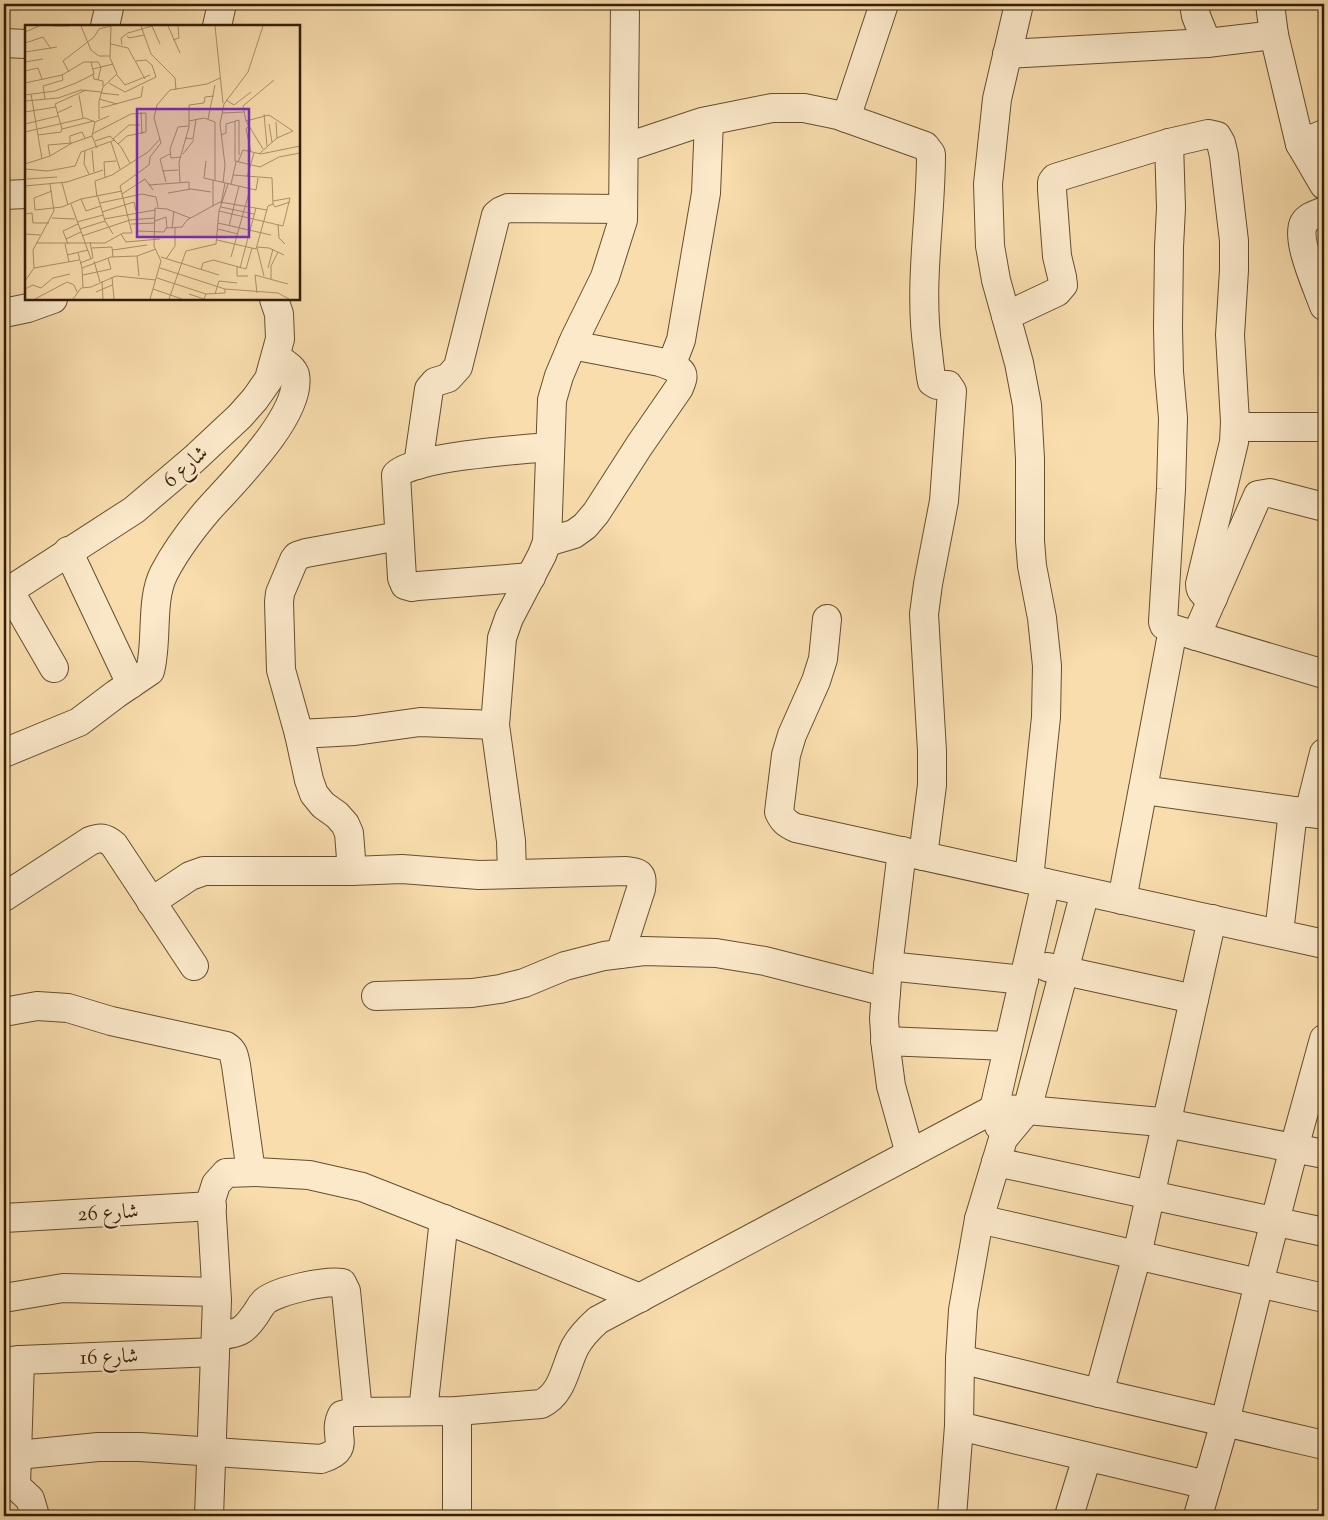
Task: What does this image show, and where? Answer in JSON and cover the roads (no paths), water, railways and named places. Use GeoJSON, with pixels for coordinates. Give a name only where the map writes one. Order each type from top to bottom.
{"type":"FeatureCollection","features":[{"type":"Feature","properties":{"kind":"street"},"geometry":{"type":"LineString","coordinates":[[105,25],[110,4]]}},
{"type":"Feature","properties":{"kind":"street"},"geometry":{"type":"LineString","coordinates":[[217,25],[222,4]]}},
{"type":"Feature","properties":{"kind":"street"},"geometry":{"type":"LineString","coordinates":[[512,874],[510,832],[495,724],[502,638],[509,618],[547,542],[552,400],[559,376],[572,345],[605,277],[623,220],[625,4]]}},
{"type":"Feature","properties":{"kind":"street"},"geometry":{"type":"LineString","coordinates":[[846,118],[884,4]]}},
{"type":"Feature","properties":{"kind":"street"},"geometry":{"type":"LineString","coordinates":[[999,1150],[994,1109],[1025,971],[1037,880],[1048,666],[1042,618],[1032,566],[1027,405],[1019,363],[996,280],[990,246],[988,184],[997,99],[1019,4]]}},
{"type":"Feature","properties":{"kind":"street"},"geometry":{"type":"LineString","coordinates":[[1194,4],[1196,16],[1207,42]]}},
{"type":"Feature","properties":{"kind":"street"},"geometry":{"type":"LineString","coordinates":[[1270,4],[1274,35],[1312,139],[1324,186]]}},
{"type":"Feature","properties":{"kind":"street"},"geometry":{"type":"LineString","coordinates":[[1007,54],[1207,42],[1274,35]]}},
{"type":"Feature","properties":{"kind":"street"},"geometry":{"type":"LineString","coordinates":[[4,42],[25,44]]}},
{"type":"Feature","properties":{"kind":"street"},"geometry":{"type":"LineString","coordinates":[[624,148],[709,121],[772,108],[804,108],[846,118],[925,146],[931,154],[923,307],[926,342],[932,382],[937,385],[948,385],[952,391],[944,501],[924,614],[932,784],[913,853],[887,979],[884,1018],[890,1086],[910,1154]]}},
{"type":"Feature","properties":{"kind":"street"},"geometry":{"type":"LineString","coordinates":[[671,366],[681,340],[706,192],[709,121]]}},
{"type":"Feature","properties":{"kind":"street"},"geometry":{"type":"LineString","coordinates":[[1006,316],[1057,292],[1063,285],[1057,256],[1052,190],[1052,182],[1056,178],[1169,143],[1208,134],[1217,136],[1224,156],[1234,241],[1230,335],[1235,428],[1229,467],[1200,584],[1204,594],[1213,598]]}},
{"type":"Feature","properties":{"kind":"street"},"geometry":{"type":"LineString","coordinates":[[1169,143],[1171,208],[1168,328],[1173,418],[1163,622],[1164,625],[1185,632],[1324,674]]}},
{"type":"Feature","properties":{"kind":"street"},"geometry":{"type":"LineString","coordinates":[[4,195],[25,194]]}},
{"type":"Feature","properties":{"kind":"street"},"geometry":{"type":"LineString","coordinates":[[418,465],[429,389],[439,379],[448,378],[458,367],[496,215],[508,208],[623,209]]}},
{"type":"Feature","properties":{"kind":"street"},"geometry":{"type":"LineString","coordinates":[[1324,211],[1308,218],[1304,224],[1302,239],[1304,250],[1324,306]]}},
{"type":"Feature","properties":{"kind":"street"},"geometry":{"type":"LineString","coordinates":[[4,313],[28,308],[50,300]]}},
{"type":"Feature","properties":{"kind":"street","name":"شارع 6"},"geometry":{"type":"LineString","coordinates":[[6,592],[134,510],[200,453],[256,399],[269,379],[280,339],[279,314],[274,300]]}},
{"type":"Feature","properties":{"kind":"street"},"geometry":{"type":"LineString","coordinates":[[547,542],[574,534],[585,526],[596,513],[679,388],[683,379],[681,371],[660,362],[572,345]]}},
{"type":"Feature","properties":{"kind":"street"},"geometry":{"type":"LineString","coordinates":[[4,753],[79,722],[150,671],[153,660],[156,603],[163,575],[180,545],[272,437],[291,404],[294,391],[294,373],[276,357]]}},
{"type":"Feature","properties":{"kind":"street"},"geometry":{"type":"LineString","coordinates":[[1235,428],[1324,427]]}},
{"type":"Feature","properties":{"kind":"street"},"geometry":{"type":"LineString","coordinates":[[531,577],[412,587],[406,585],[402,578],[396,475],[398,472],[418,465],[494,451],[550,447]]}},
{"type":"Feature","properties":{"kind":"street"},"geometry":{"type":"LineString","coordinates":[[1122,900],[1143,790],[1185,632],[1213,598],[1258,495],[1270,493],[1324,507]]}},
{"type":"Feature","properties":{"kind":"street"},"geometry":{"type":"LineString","coordinates":[[352,871],[349,833],[345,824],[337,815],[322,805],[314,794],[309,780],[299,734],[281,670],[280,593],[297,556],[306,552],[399,536]]}},
{"type":"Feature","properties":{"kind":"street"},"geometry":{"type":"LineString","coordinates":[[68,551],[131,684]]}},
{"type":"Feature","properties":{"kind":"street"},"geometry":{"type":"LineString","coordinates":[[6,592],[54,668]]}},
{"type":"Feature","properties":{"kind":"street"},"geometry":{"type":"LineString","coordinates":[[826,619],[823,659],[816,681],[792,735],[786,755],[779,812],[787,824],[796,828],[1324,944]]}},
{"type":"Feature","properties":{"kind":"street"},"geometry":{"type":"LineString","coordinates":[[299,734],[355,731],[420,722],[495,724]]}},
{"type":"Feature","properties":{"kind":"street"},"geometry":{"type":"LineString","coordinates":[[1279,934],[1324,753]]}},
{"type":"Feature","properties":{"kind":"street"},"geometry":{"type":"LineString","coordinates":[[1143,790],[1309,813]]}},
{"type":"Feature","properties":{"kind":"street"},"geometry":{"type":"LineString","coordinates":[[4,897],[90,841],[106,838],[114,844],[194,966]]}},
{"type":"Feature","properties":{"kind":"street"},"geometry":{"type":"LineString","coordinates":[[151,902],[190,876],[204,871],[402,870],[479,875],[637,872],[641,876],[641,889],[620,954]]}},
{"type":"Feature","properties":{"kind":"street"},"geometry":{"type":"LineString","coordinates":[[952,1516],[959,1426],[962,1310],[979,1219],[999,1150],[1027,1110],[1085,892]]}},
{"type":"Feature","properties":{"kind":"street"},"geometry":{"type":"LineString","coordinates":[[1099,1393],[1137,1255],[1212,919]]}},
{"type":"Feature","properties":{"kind":"street"},"geometry":{"type":"LineString","coordinates":[[376,996],[472,993],[500,990],[524,983],[565,966],[604,956],[644,951],[716,953],[887,979],[1025,971],[1064,971],[1194,998]]}},
{"type":"Feature","properties":{"kind":"street"},"geometry":{"type":"LineString","coordinates":[[4,1012],[37,1006],[68,1008],[111,1021],[226,1046],[232,1050],[235,1059],[251,1172]]}},
{"type":"Feature","properties":{"kind":"street"},"geometry":{"type":"LineString","coordinates":[[1198,1516],[1225,1422],[1259,1283],[1324,1039]]}},
{"type":"Feature","properties":{"kind":"street"},"geometry":{"type":"LineString","coordinates":[[885,1041],[1008,1046]]}},
{"type":"Feature","properties":{"kind":"street"},"geometry":{"type":"LineString","coordinates":[[18,1455],[98,1448],[140,1447],[320,1459],[337,1452],[340,1444],[338,1422],[342,1415],[353,1412],[456,1411],[541,1404],[550,1400],[557,1392],[575,1347],[585,1332],[598,1320],[994,1109],[1027,1110],[1167,1123],[1324,1154]]}},
{"type":"Feature","properties":{"kind":"street"},"geometry":{"type":"LineString","coordinates":[[999,1150],[1151,1194],[1324,1232]]}},
{"type":"Feature","properties":{"kind":"street"},"geometry":{"type":"LineString","coordinates":[[209,1516],[216,1292],[211,1200],[216,1184],[226,1173],[251,1172],[309,1175],[362,1187],[640,1298]]}},
{"type":"Feature","properties":{"kind":"street","name":"شارع 26"},"geometry":{"type":"LineString","coordinates":[[4,1218],[212,1206]]}},
{"type":"Feature","properties":{"kind":"street"},"geometry":{"type":"LineString","coordinates":[[423,1411],[444,1219]]}},
{"type":"Feature","properties":{"kind":"street"},"geometry":{"type":"LineString","coordinates":[[979,1219],[1324,1298]]}},
{"type":"Feature","properties":{"kind":"street","name":"شارع 16"},"geometry":{"type":"LineString","coordinates":[[12,1361],[215,1344],[245,1328],[264,1302],[282,1291],[331,1282],[342,1283],[346,1291],[358,1412]]}},
{"type":"Feature","properties":{"kind":"street"},"geometry":{"type":"LineString","coordinates":[[4,1298],[63,1288],[216,1292]]}},
{"type":"Feature","properties":{"kind":"street"},"geometry":{"type":"LineString","coordinates":[[960,1359],[1324,1445]]}},
{"type":"Feature","properties":{"kind":"street"},"geometry":{"type":"LineString","coordinates":[[12,1361],[18,1455],[10,1482],[30,1500],[35,1516]]}},
{"type":"Feature","properties":{"kind":"street"},"geometry":{"type":"LineString","coordinates":[[456,1411],[457,1516]]}},
{"type":"Feature","properties":{"kind":"street"},"geometry":{"type":"LineString","coordinates":[[959,1426],[1207,1485]]}},
{"type":"Feature","properties":{"kind":"street"},"geometry":{"type":"LineString","coordinates":[[1069,1516],[1087,1457]]}}]}
